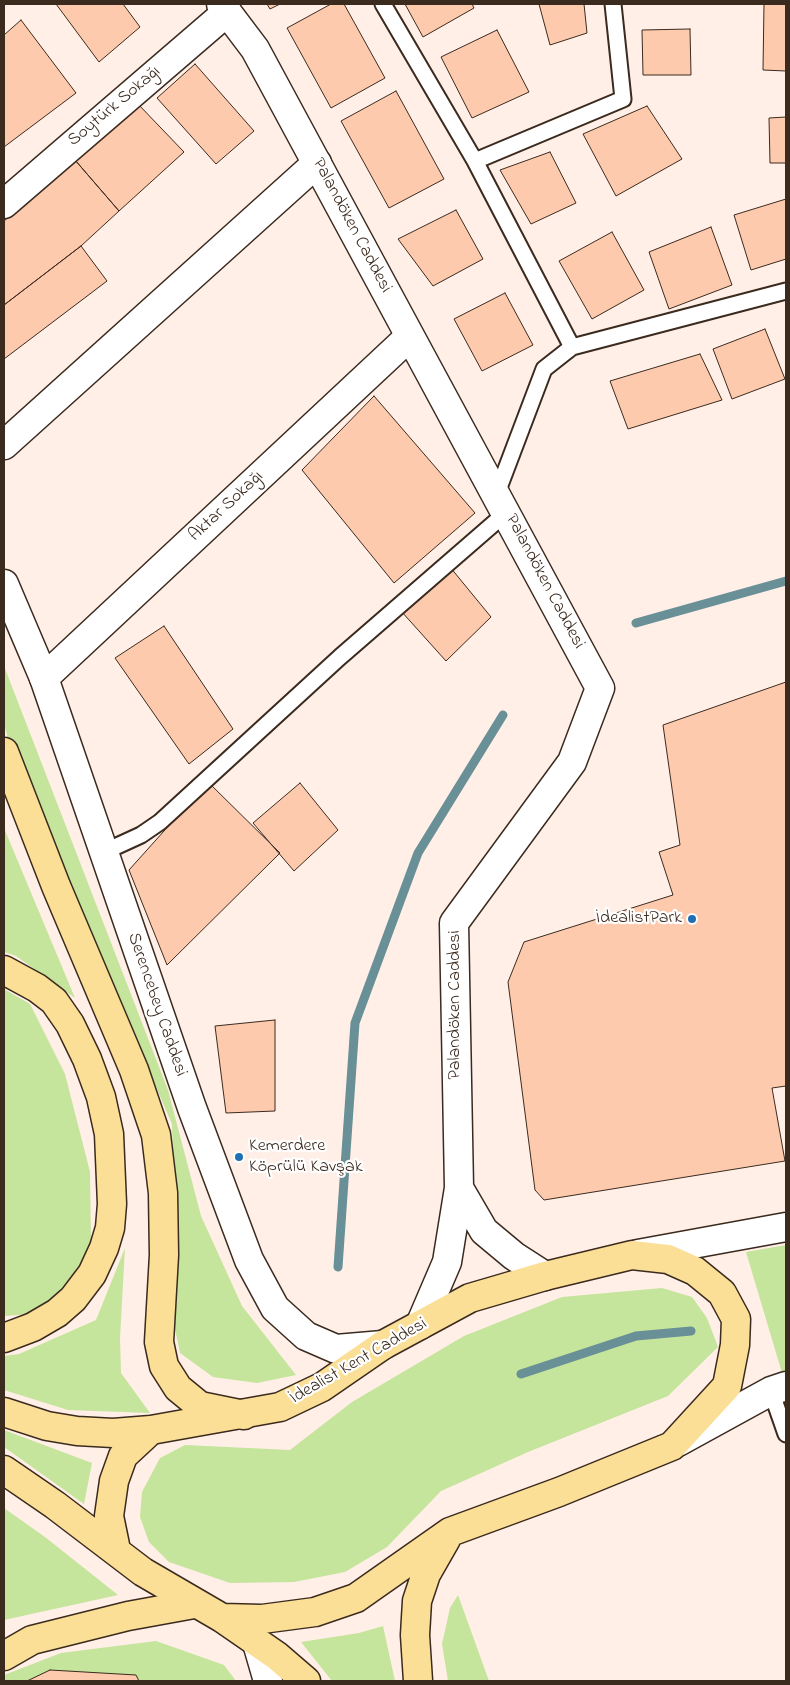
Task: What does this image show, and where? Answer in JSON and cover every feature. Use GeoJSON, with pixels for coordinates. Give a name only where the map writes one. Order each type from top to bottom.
{"type":"FeatureCollection","features":[{"type":"Feature","properties":{"kind":"main road"},"geometry":{"type":"LineString","coordinates":[[4,752],[56,886],[134,1070],[156,1136],[163,1193],[164,1255],[159,1342],[164,1366],[178,1388],[200,1406],[244,1415]]}},
{"type":"Feature","properties":{"kind":"main road"},"geometry":{"type":"LineString","coordinates":[[4,970],[37,988],[54,1001],[70,1024],[87,1059],[101,1097],[109,1134],[112,1204],[110,1228],[104,1248],[92,1274],[73,1299],[57,1313],[33,1328],[4,1338]]}},
{"type":"Feature","properties":{"kind":"main road","name":"İdealist Kent Caddesi"},"geometry":{"type":"LineString","coordinates":[[4,1412],[47,1426],[77,1431],[113,1433],[152,1430],[244,1415],[280,1407],[322,1387],[383,1345],[470,1298],[544,1276],[632,1255],[668,1260],[695,1271],[722,1293],[736,1319],[735,1345],[727,1386],[672,1446],[559,1492],[450,1532],[356,1598],[316,1612],[262,1619],[222,1618],[194,1604],[143,1572],[116,1550],[4,1470]]}},
{"type":"Feature","properties":{"kind":"main road"},"geometry":{"type":"LineString","coordinates":[[116,1550],[109,1516],[114,1481],[123,1456],[152,1430]]}},
{"type":"Feature","properties":{"kind":"main road"},"geometry":{"type":"LineString","coordinates":[[418,1681],[415,1635],[417,1601],[426,1574],[450,1532]]}},
{"type":"Feature","properties":{"kind":"main road"},"geometry":{"type":"LineString","coordinates":[[4,1656],[32,1640],[128,1616],[194,1604]]}},
{"type":"Feature","properties":{"kind":"main road"},"geometry":{"type":"LineString","coordinates":[[222,1618],[277,1656],[306,1681]]}},
{"type":"Feature","properties":{"kind":"street","name":"Palandöken Caddesi"},"geometry":{"type":"LineString","coordinates":[[224,8],[255,49],[502,503],[600,688],[572,762],[454,923],[459,1188],[447,1262],[420,1325]]}},
{"type":"Feature","properties":{"kind":"street","name":"Soytürk Sokağı"},"geometry":{"type":"LineString","coordinates":[[4,204],[224,8]]}},
{"type":"Feature","properties":{"kind":"street"},"geometry":{"type":"LineString","coordinates":[[4,444],[317,164]]}},
{"type":"Feature","properties":{"kind":"street","name":"Aktar Sokağı"},"geometry":{"type":"LineString","coordinates":[[44,678],[410,336]]}},
{"type":"Feature","properties":{"kind":"street","name":"Serencebey Caddesi"},"geometry":{"type":"LineString","coordinates":[[4,584],[44,678],[192,1108],[249,1260],[275,1308],[306,1336],[336,1349],[383,1345]]}},
{"type":"Feature","properties":{"kind":"street"},"geometry":{"type":"LineString","coordinates":[[459,1188],[484,1231],[514,1256],[544,1276]]}},
{"type":"Feature","properties":{"kind":"street","name":"İdealist Kent Caddesi"},"geometry":{"type":"LineString","coordinates":[[632,1255],[786,1227]]}},
{"type":"Feature","properties":{"kind":"street","name":"İdealist Kent Caddesi"},"geometry":{"type":"LineString","coordinates":[[672,1446],[779,1388]]}},
{"type":"Feature","properties":{"kind":"street"},"geometry":{"type":"LineString","coordinates":[[257,1643],[268,1681]]}},
{"type":"Feature","properties":{"kind":"lane"},"geometry":{"type":"LineString","coordinates":[[384,4],[475,161],[572,348]]}},
{"type":"Feature","properties":{"kind":"lane"},"geometry":{"type":"LineString","coordinates":[[475,161],[623,99],[613,4]]}},
{"type":"Feature","properties":{"kind":"lane"},"geometry":{"type":"LineString","coordinates":[[104,852],[142,835],[166,817],[340,657],[502,503],[544,369],[572,348],[786,291]]}},
{"type":"Feature","properties":{"kind":"lane"},"geometry":{"type":"LineString","coordinates":[[779,1388],[786,1434]]}},
{"type":"Feature","properties":{"kind":"green space"},"geometry":{"type":"Polygon","coordinates":[[[4,666],[168,1090],[201,1216],[242,1306],[296,1375],[257,1383],[213,1377],[180,1353],[170,1305],[174,1224],[172,1124],[11,751],[4,723],[4,666]]]}},
{"type":"Feature","properties":{"kind":"green space"},"geometry":{"type":"Polygon","coordinates":[[[4,828],[75,998],[16,956],[4,952],[4,828]]]}},
{"type":"Feature","properties":{"kind":"green space"},"geometry":{"type":"Polygon","coordinates":[[[4,989],[30,1004],[65,1074],[90,1172],[91,1241],[67,1293],[32,1314],[4,1316],[4,989]]]}},
{"type":"Feature","properties":{"kind":"green space"},"geometry":{"type":"Polygon","coordinates":[[[786,1245],[786,1371],[782,1373],[746,1252],[786,1245]]]}},
{"type":"Feature","properties":{"kind":"green space"},"geometry":{"type":"Polygon","coordinates":[[[125,1248],[120,1338],[121,1373],[150,1413],[68,1410],[4,1390],[4,1356],[19,1354],[96,1320],[125,1248]]]}},
{"type":"Feature","properties":{"kind":"green space"},"geometry":{"type":"Polygon","coordinates":[[[662,1288],[692,1297],[707,1318],[718,1347],[668,1396],[528,1452],[441,1491],[387,1547],[345,1572],[294,1582],[230,1583],[169,1562],[149,1542],[140,1517],[142,1492],[160,1458],[185,1445],[290,1450],[352,1402],[464,1336],[562,1297],[662,1288]]]}},
{"type":"Feature","properties":{"kind":"green space"},"geometry":{"type":"Polygon","coordinates":[[[4,1430],[92,1463],[84,1504],[4,1447],[4,1430]]]}},
{"type":"Feature","properties":{"kind":"green space"},"geometry":{"type":"Polygon","coordinates":[[[4,1508],[45,1537],[118,1595],[4,1620],[4,1508]]]}},
{"type":"Feature","properties":{"kind":"green space"},"geometry":{"type":"Polygon","coordinates":[[[458,1595],[489,1681],[448,1681],[442,1644],[450,1608],[458,1595]]]}},
{"type":"Feature","properties":{"kind":"green space"},"geometry":{"type":"Polygon","coordinates":[[[383,1626],[395,1681],[332,1681],[301,1642],[359,1633],[383,1626]]]}},
{"type":"Feature","properties":{"kind":"green space"},"geometry":{"type":"Polygon","coordinates":[[[156,1641],[224,1665],[236,1681],[4,1681],[4,1675],[61,1653],[156,1641]]]}},
{"type":"Feature","properties":{"kind":"building"},"geometry":{"type":"Polygon","coordinates":[[[56,4],[123,4],[140,27],[99,62],[56,4]]]}},
{"type":"Feature","properties":{"kind":"building"},"geometry":{"type":"Polygon","coordinates":[[[267,4],[280,4],[270,9],[267,4]]]}},
{"type":"Feature","properties":{"kind":"building"},"geometry":{"type":"Polygon","coordinates":[[[331,4],[344,4],[385,78],[331,108],[287,28],[331,4]]]}},
{"type":"Feature","properties":{"kind":"building"},"geometry":{"type":"Polygon","coordinates":[[[405,4],[472,4],[474,8],[423,37],[405,4]]]}},
{"type":"Feature","properties":{"kind":"building"},"geometry":{"type":"Polygon","coordinates":[[[539,4],[584,4],[587,33],[550,45],[539,4]]]}},
{"type":"Feature","properties":{"kind":"building"},"geometry":{"type":"Polygon","coordinates":[[[764,4],[786,4],[786,71],[763,70],[764,4]]]}},
{"type":"Feature","properties":{"kind":"building"},"geometry":{"type":"Polygon","coordinates":[[[21,20],[76,93],[4,147],[4,35],[21,20]]]}},
{"type":"Feature","properties":{"kind":"building"},"geometry":{"type":"Polygon","coordinates":[[[690,29],[691,75],[643,75],[642,30],[690,29]]]}},
{"type":"Feature","properties":{"kind":"building"},"geometry":{"type":"Polygon","coordinates":[[[497,30],[529,92],[472,118],[441,57],[497,30]]]}},
{"type":"Feature","properties":{"kind":"building"},"geometry":{"type":"Polygon","coordinates":[[[195,64],[254,131],[216,164],[157,98],[195,64]]]}},
{"type":"Feature","properties":{"kind":"building"},"geometry":{"type":"Polygon","coordinates":[[[396,91],[444,179],[389,208],[341,121],[396,91]]]}},
{"type":"Feature","properties":{"kind":"building"},"geometry":{"type":"Polygon","coordinates":[[[137,103],[184,152],[119,211],[75,160],[137,103]]]}},
{"type":"Feature","properties":{"kind":"building"},"geometry":{"type":"Polygon","coordinates":[[[647,106],[682,159],[616,196],[583,134],[647,106]]]}},
{"type":"Feature","properties":{"kind":"building"},"geometry":{"type":"Polygon","coordinates":[[[786,117],[786,163],[770,163],[769,118],[786,117]]]}},
{"type":"Feature","properties":{"kind":"building"},"geometry":{"type":"Polygon","coordinates":[[[550,152],[576,203],[531,224],[500,170],[550,152]]]}},
{"type":"Feature","properties":{"kind":"building"},"geometry":{"type":"Polygon","coordinates":[[[75,160],[119,211],[81,246],[4,305],[4,221],[75,160]]]}},
{"type":"Feature","properties":{"kind":"building"},"geometry":{"type":"Polygon","coordinates":[[[786,199],[786,259],[751,270],[734,215],[786,199]]]}},
{"type":"Feature","properties":{"kind":"building"},"geometry":{"type":"Polygon","coordinates":[[[456,210],[483,259],[433,286],[398,239],[456,210]]]}},
{"type":"Feature","properties":{"kind":"building"},"geometry":{"type":"Polygon","coordinates":[[[711,227],[732,285],[669,309],[649,252],[711,227]]]}},
{"type":"Feature","properties":{"kind":"building"},"geometry":{"type":"Polygon","coordinates":[[[612,232],[644,290],[592,319],[559,261],[612,232]]]}},
{"type":"Feature","properties":{"kind":"building"},"geometry":{"type":"Polygon","coordinates":[[[81,246],[107,281],[4,359],[4,305],[81,246]]]}},
{"type":"Feature","properties":{"kind":"building"},"geometry":{"type":"Polygon","coordinates":[[[505,293],[533,345],[482,371],[454,319],[505,293]]]}},
{"type":"Feature","properties":{"kind":"building"},"geometry":{"type":"Polygon","coordinates":[[[765,329],[785,379],[732,399],[713,349],[765,329]]]}},
{"type":"Feature","properties":{"kind":"building"},"geometry":{"type":"Polygon","coordinates":[[[700,354],[722,400],[628,429],[610,381],[700,354]]]}},
{"type":"Feature","properties":{"kind":"building"},"geometry":{"type":"Polygon","coordinates":[[[374,396],[475,513],[394,583],[302,470],[374,396]]]}},
{"type":"Feature","properties":{"kind":"building"},"geometry":{"type":"Polygon","coordinates":[[[450,567],[491,617],[446,661],[401,611],[450,567]]]}},
{"type":"Feature","properties":{"kind":"building"},"geometry":{"type":"Polygon","coordinates":[[[164,626],[233,729],[189,764],[115,658],[164,626]]]}},
{"type":"Feature","properties":{"kind":"building","name":"İdealistPark"},"geometry":{"type":"Polygon","coordinates":[[[786,682],[786,1086],[772,1088],[785,1161],[544,1200],[535,1190],[508,982],[524,942],[673,895],[659,852],[680,845],[663,725],[786,682]]]}},
{"type":"Feature","properties":{"kind":"building"},"geometry":{"type":"Polygon","coordinates":[[[208,782],[280,853],[167,965],[129,870],[208,782]]]}},
{"type":"Feature","properties":{"kind":"building"},"geometry":{"type":"Polygon","coordinates":[[[300,783],[338,830],[294,871],[253,823],[300,783]]]}},
{"type":"Feature","properties":{"kind":"building"},"geometry":{"type":"Polygon","coordinates":[[[275,1020],[275,1111],[226,1113],[215,1026],[275,1020]]]}},
{"type":"Feature","properties":{"kind":"building"},"geometry":{"type":"Polygon","coordinates":[[[50,1670],[136,1675],[139,1681],[27,1681],[50,1670]]]}},
{"type":"Feature","properties":{"kind":"waterway"},"geometry":{"type":"LineString","coordinates":[[636,623],[786,581]]}},
{"type":"Feature","properties":{"kind":"waterway"},"geometry":{"type":"LineString","coordinates":[[338,1267],[355,1023],[418,853],[503,715]]}},
{"type":"Feature","properties":{"kind":"waterway"},"geometry":{"type":"LineString","coordinates":[[521,1374],[636,1336],[691,1331]]}},
{"type":"Feature","properties":{"kind":"place","name":"İdealistPark"},"geometry":{"type":"Point","coordinates":[692,919]}},
{"type":"Feature","properties":{"kind":"place","name":"Kemerdere Köprülü Kavşak"},"geometry":{"type":"Point","coordinates":[239,1157]}}]}
